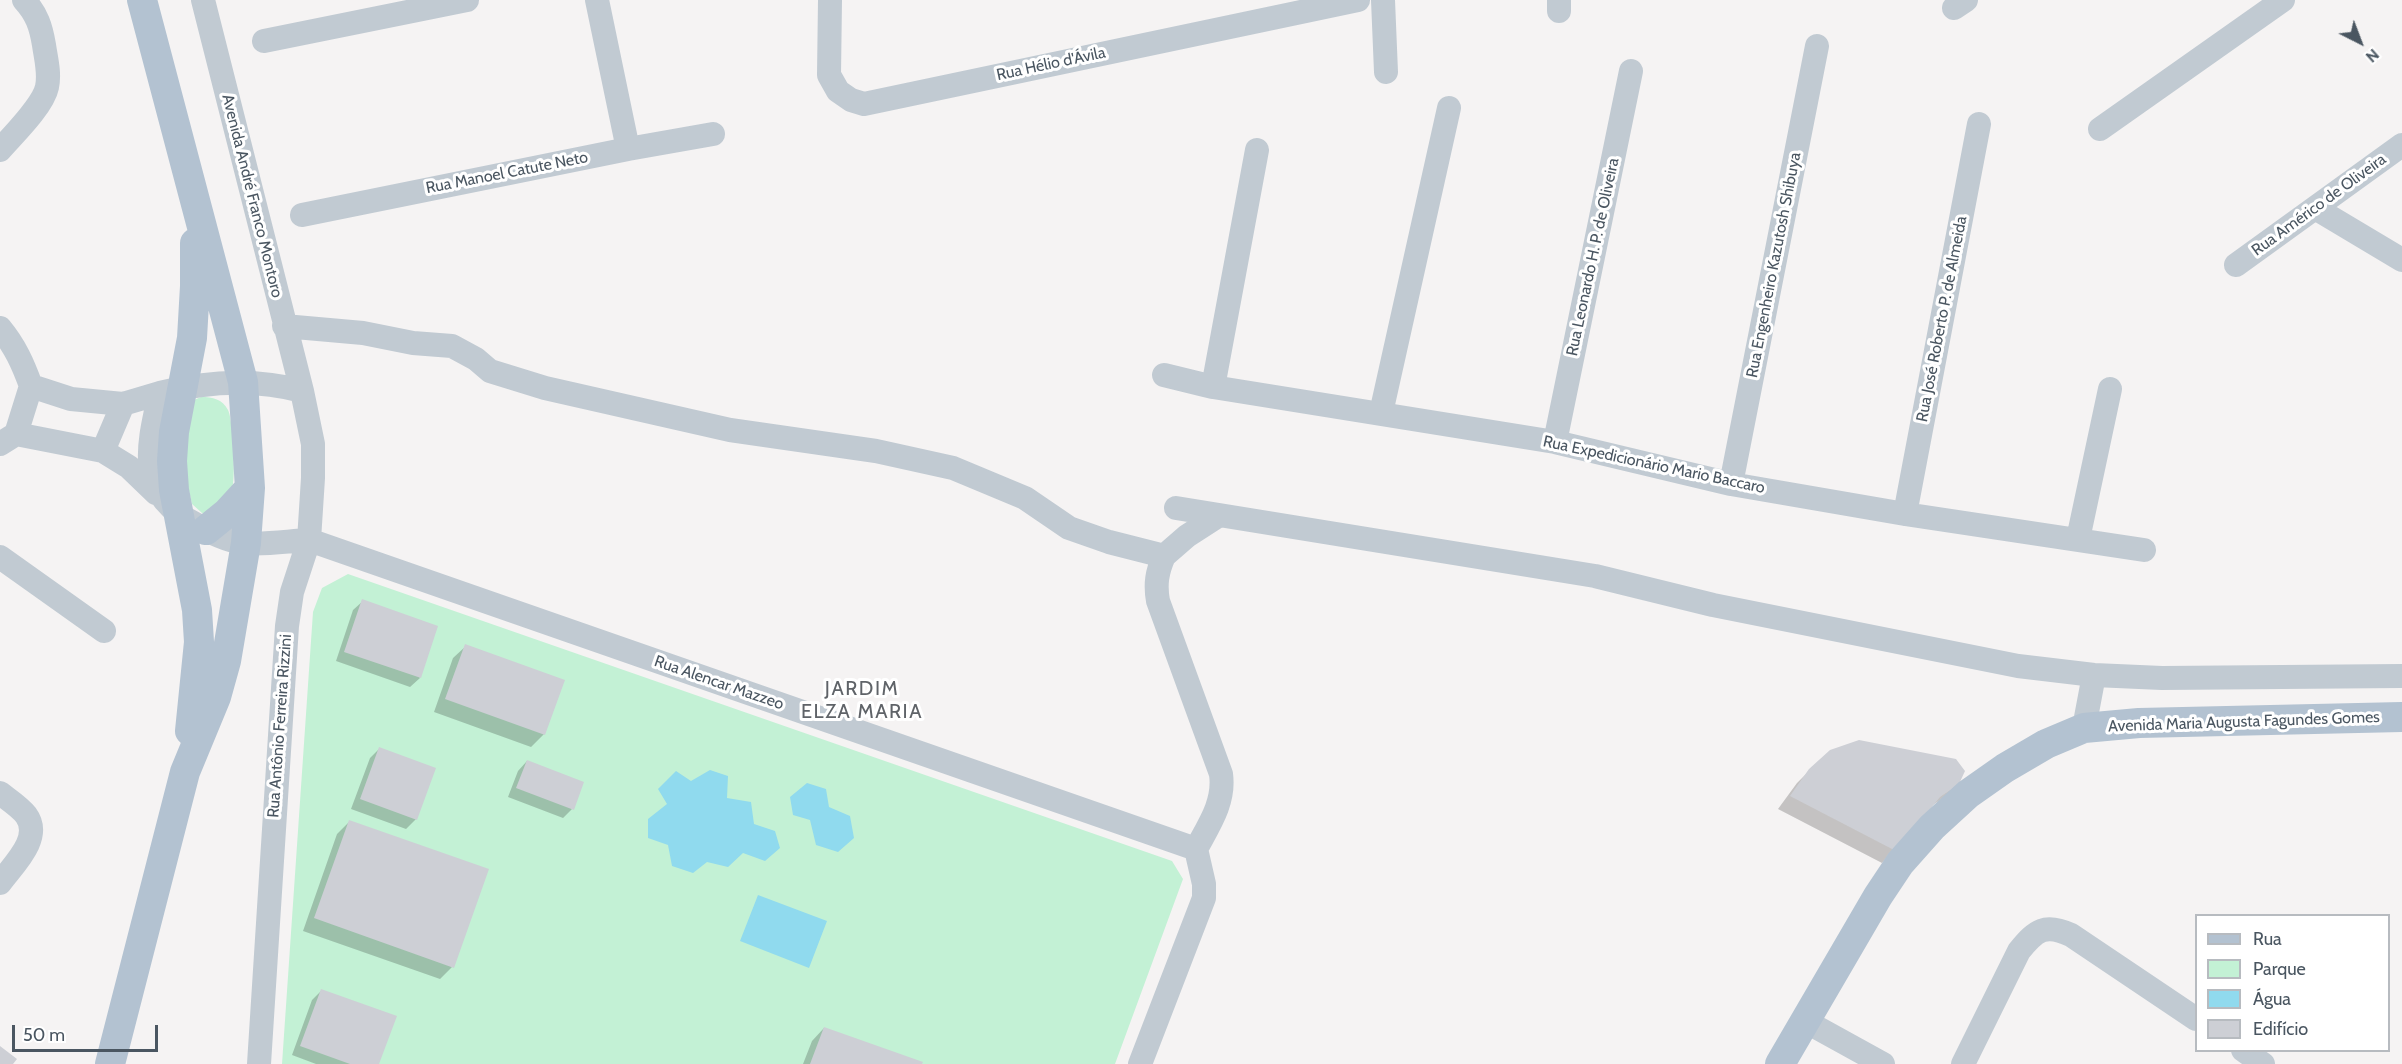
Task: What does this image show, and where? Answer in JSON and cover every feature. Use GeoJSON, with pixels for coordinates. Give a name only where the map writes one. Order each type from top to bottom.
{"type":"FeatureCollection","features":[{"type":"Feature","properties":{"kind":"main road"},"geometry":{"type":"LineString","coordinates":[[110,1064],[185,772],[216,697],[226,661],[246,543],[250,488],[243,382],[142,0]]}},
{"type":"Feature","properties":{"kind":"main road"},"geometry":{"type":"LineString","coordinates":[[185,772],[199,642],[197,610],[169,506],[172,390],[192,339],[195,247],[190,186]]}},
{"type":"Feature","properties":{"kind":"main road"},"geometry":{"type":"LineString","coordinates":[[206,530],[240,501],[250,488]]}},
{"type":"Feature","properties":{"kind":"main road","name":"Avenida Maria Augusta Fagundes Gomes"},"geometry":{"type":"LineString","coordinates":[[1780,1064],[1878,896],[1900,863],[1932,827],[1968,794],[2005,768],[2046,744],[2084,728],[2139,723],[2402,717]]}},
{"type":"Feature","properties":{"kind":"street"},"geometry":{"type":"LineString","coordinates":[[0,150],[41,100],[47,89],[49,74],[40,25],[34,10],[24,0]]}},
{"type":"Feature","properties":{"kind":"street","name":"Avenida André Franco Montoro"},"geometry":{"type":"LineString","coordinates":[[203,0],[302,391]]}},
{"type":"Feature","properties":{"kind":"street"},"geometry":{"type":"LineString","coordinates":[[264,41],[467,0]]}},
{"type":"Feature","properties":{"kind":"street"},"geometry":{"type":"LineString","coordinates":[[597,0],[628,149]]}},
{"type":"Feature","properties":{"kind":"street","name":"Rua Hélio d'Ávila"},"geometry":{"type":"LineString","coordinates":[[830,0],[829,75],[837,91],[851,100],[864,104],[1358,0]]}},
{"type":"Feature","properties":{"kind":"street"},"geometry":{"type":"LineString","coordinates":[[1383,0],[1386,72]]}},
{"type":"Feature","properties":{"kind":"street"},"geometry":{"type":"LineString","coordinates":[[2100,129],[2283,0]]}},
{"type":"Feature","properties":{"kind":"street","name":"Rua Engenheiro Kazutosh Shibuya"},"geometry":{"type":"LineString","coordinates":[[1731,484],[1817,45]]}},
{"type":"Feature","properties":{"kind":"street","name":"Rua Leonardo H. P. de Oliveira"},"geometry":{"type":"LineString","coordinates":[[1555,442],[1631,70]]}},
{"type":"Feature","properties":{"kind":"street"},"geometry":{"type":"LineString","coordinates":[[1381,413],[1449,108]]}},
{"type":"Feature","properties":{"kind":"street","name":"Rua José Roberto P. de Almeida"},"geometry":{"type":"LineString","coordinates":[[1905,514],[1979,124]]}},
{"type":"Feature","properties":{"kind":"street","name":"Rua Manoel Catute Neto"},"geometry":{"type":"LineString","coordinates":[[302,215],[713,134]]}},
{"type":"Feature","properties":{"kind":"street","name":"Rua Américo de Oliveira"},"geometry":{"type":"LineString","coordinates":[[2236,265],[2402,146]]}},
{"type":"Feature","properties":{"kind":"street"},"geometry":{"type":"LineString","coordinates":[[1213,387],[1257,150]]}},
{"type":"Feature","properties":{"kind":"street"},"geometry":{"type":"LineString","coordinates":[[2315,208],[2402,260]]}},
{"type":"Feature","properties":{"kind":"street"},"geometry":{"type":"LineString","coordinates":[[284,326],[363,333],[413,343],[452,346],[476,359],[490,371],[545,388],[730,430],[876,451],[953,468],[1025,498],[1069,528],[1109,542],[1164,556]]}},
{"type":"Feature","properties":{"kind":"street"},"geometry":{"type":"LineString","coordinates":[[0,328],[12,342],[31,386],[8,439],[103,451],[135,472],[169,506],[206,530],[231,540],[246,543],[309,540]]}},
{"type":"Feature","properties":{"kind":"street","name":"Rua Expedicionário Mario Baccaro"},"geometry":{"type":"LineString","coordinates":[[1164,375],[1213,387],[1555,442],[1731,484],[1905,514],[2144,550]]}},
{"type":"Feature","properties":{"kind":"street"},"geometry":{"type":"LineString","coordinates":[[31,386],[71,399],[123,404],[172,390],[224,381],[282,386],[302,391]]}},
{"type":"Feature","properties":{"kind":"street"},"geometry":{"type":"LineString","coordinates":[[2078,539],[2110,389]]}},
{"type":"Feature","properties":{"kind":"street","name":"Rua Antônio Ferreira Rizzini"},"geometry":{"type":"LineString","coordinates":[[259,1064],[287,626],[292,592],[309,540],[313,478],[313,444],[302,391]]}},
{"type":"Feature","properties":{"kind":"street"},"geometry":{"type":"LineString","coordinates":[[103,451],[123,404]]}},
{"type":"Feature","properties":{"kind":"street"},"geometry":{"type":"LineString","coordinates":[[1176,508],[1595,576],[1713,605],[2018,666],[2094,675],[2162,678],[2402,676]]}},
{"type":"Feature","properties":{"kind":"street"},"geometry":{"type":"LineString","coordinates":[[1140,1064],[1204,898],[1204,884],[1196,849],[1221,801],[1223,786],[1221,774],[1158,602],[1155,588],[1157,573],[1164,556],[1187,536],[1218,516]]}},
{"type":"Feature","properties":{"kind":"street","name":"Rua Alencar Mazzeo"},"geometry":{"type":"LineString","coordinates":[[309,540],[1196,849]]}},
{"type":"Feature","properties":{"kind":"street"},"geometry":{"type":"LineString","coordinates":[[0,557],[104,631]]}},
{"type":"Feature","properties":{"kind":"street"},"geometry":{"type":"LineString","coordinates":[[2084,728],[2094,675]]}},
{"type":"Feature","properties":{"kind":"street"},"geometry":{"type":"LineString","coordinates":[[0,794],[27,816],[31,826],[27,848],[0,883]]}},
{"type":"Feature","properties":{"kind":"street"},"geometry":{"type":"LineString","coordinates":[[1963,1064],[2019,951],[2029,938],[2043,929],[2057,928],[2071,935],[2195,1018]]}},
{"type":"Feature","properties":{"kind":"street"},"geometry":{"type":"LineString","coordinates":[[1805,1021],[1883,1064]]}},
{"type":"Feature","properties":{"kind":"street"},"geometry":{"type":"LineString","coordinates":[[2246,1052],[2263,1064]]}},
{"type":"Feature","properties":{"kind":"green space"},"geometry":{"type":"Polygon","coordinates":[[[201,397],[217,399],[226,406],[233,436],[232,489],[210,513],[202,513],[192,504],[182,461],[194,400],[201,397]]]}},
{"type":"Feature","properties":{"kind":"green space"},"geometry":{"type":"Polygon","coordinates":[[[348,574],[1172,861],[1183,879],[1115,1064],[282,1064],[313,612],[322,588],[348,574]]]}},
{"type":"Feature","properties":{"kind":"water"},"geometry":{"type":"Polygon","coordinates":[[[710,770],[728,776],[727,798],[751,802],[754,824],[775,831],[780,848],[765,861],[743,853],[728,867],[707,862],[693,873],[672,866],[668,845],[648,838],[648,819],[667,804],[658,789],[676,771],[691,781],[710,770]]]}},
{"type":"Feature","properties":{"kind":"water"},"geometry":{"type":"Polygon","coordinates":[[[807,783],[826,789],[829,807],[850,816],[854,838],[838,852],[816,845],[810,820],[793,815],[790,797],[807,783]]]}},
{"type":"Feature","properties":{"kind":"water"},"geometry":{"type":"Polygon","coordinates":[[[758,895],[827,921],[809,968],[740,941],[758,895]]]}},
{"type":"Feature","properties":{"kind":"building"},"geometry":{"type":"Polygon","coordinates":[[[362,599],[438,626],[421,678],[344,652],[362,599]]]}},
{"type":"Feature","properties":{"kind":"building"},"geometry":{"type":"Polygon","coordinates":[[[465,644],[565,680],[545,735],[445,699],[465,644]]]}},
{"type":"Feature","properties":{"kind":"building"},"geometry":{"type":"Polygon","coordinates":[[[1859,740],[1956,759],[1965,771],[1959,784],[1940,797],[1896,851],[1790,796],[1809,769],[1830,750],[1859,740]]]}},
{"type":"Feature","properties":{"kind":"building"},"geometry":{"type":"Polygon","coordinates":[[[379,747],[436,768],[417,820],[360,799],[379,747]]]}},
{"type":"Feature","properties":{"kind":"building"},"geometry":{"type":"Polygon","coordinates":[[[527,760],[584,782],[574,810],[516,788],[527,760]]]}},
{"type":"Feature","properties":{"kind":"building"},"geometry":{"type":"Polygon","coordinates":[[[349,820],[489,869],[454,968],[314,918],[349,820]]]}},
{"type":"Feature","properties":{"kind":"building"},"geometry":{"type":"Polygon","coordinates":[[[321,989],[397,1016],[379,1064],[350,1064],[300,1046],[321,989]]]}},
{"type":"Feature","properties":{"kind":"building"},"geometry":{"type":"Polygon","coordinates":[[[824,1027],[923,1062],[922,1064],[810,1064],[824,1027]]]}},
{"type":"Feature","properties":{"kind":"building"},"geometry":{"type":"Polygon","coordinates":[[[0,1046],[17,1059],[13,1064],[0,1064],[0,1046]]]}},
{"type":"Feature","properties":{"kind":"district","name":"JARDIM ELZA MARIA"},"geometry":{"type":"Point","coordinates":[862,700]}}]}
